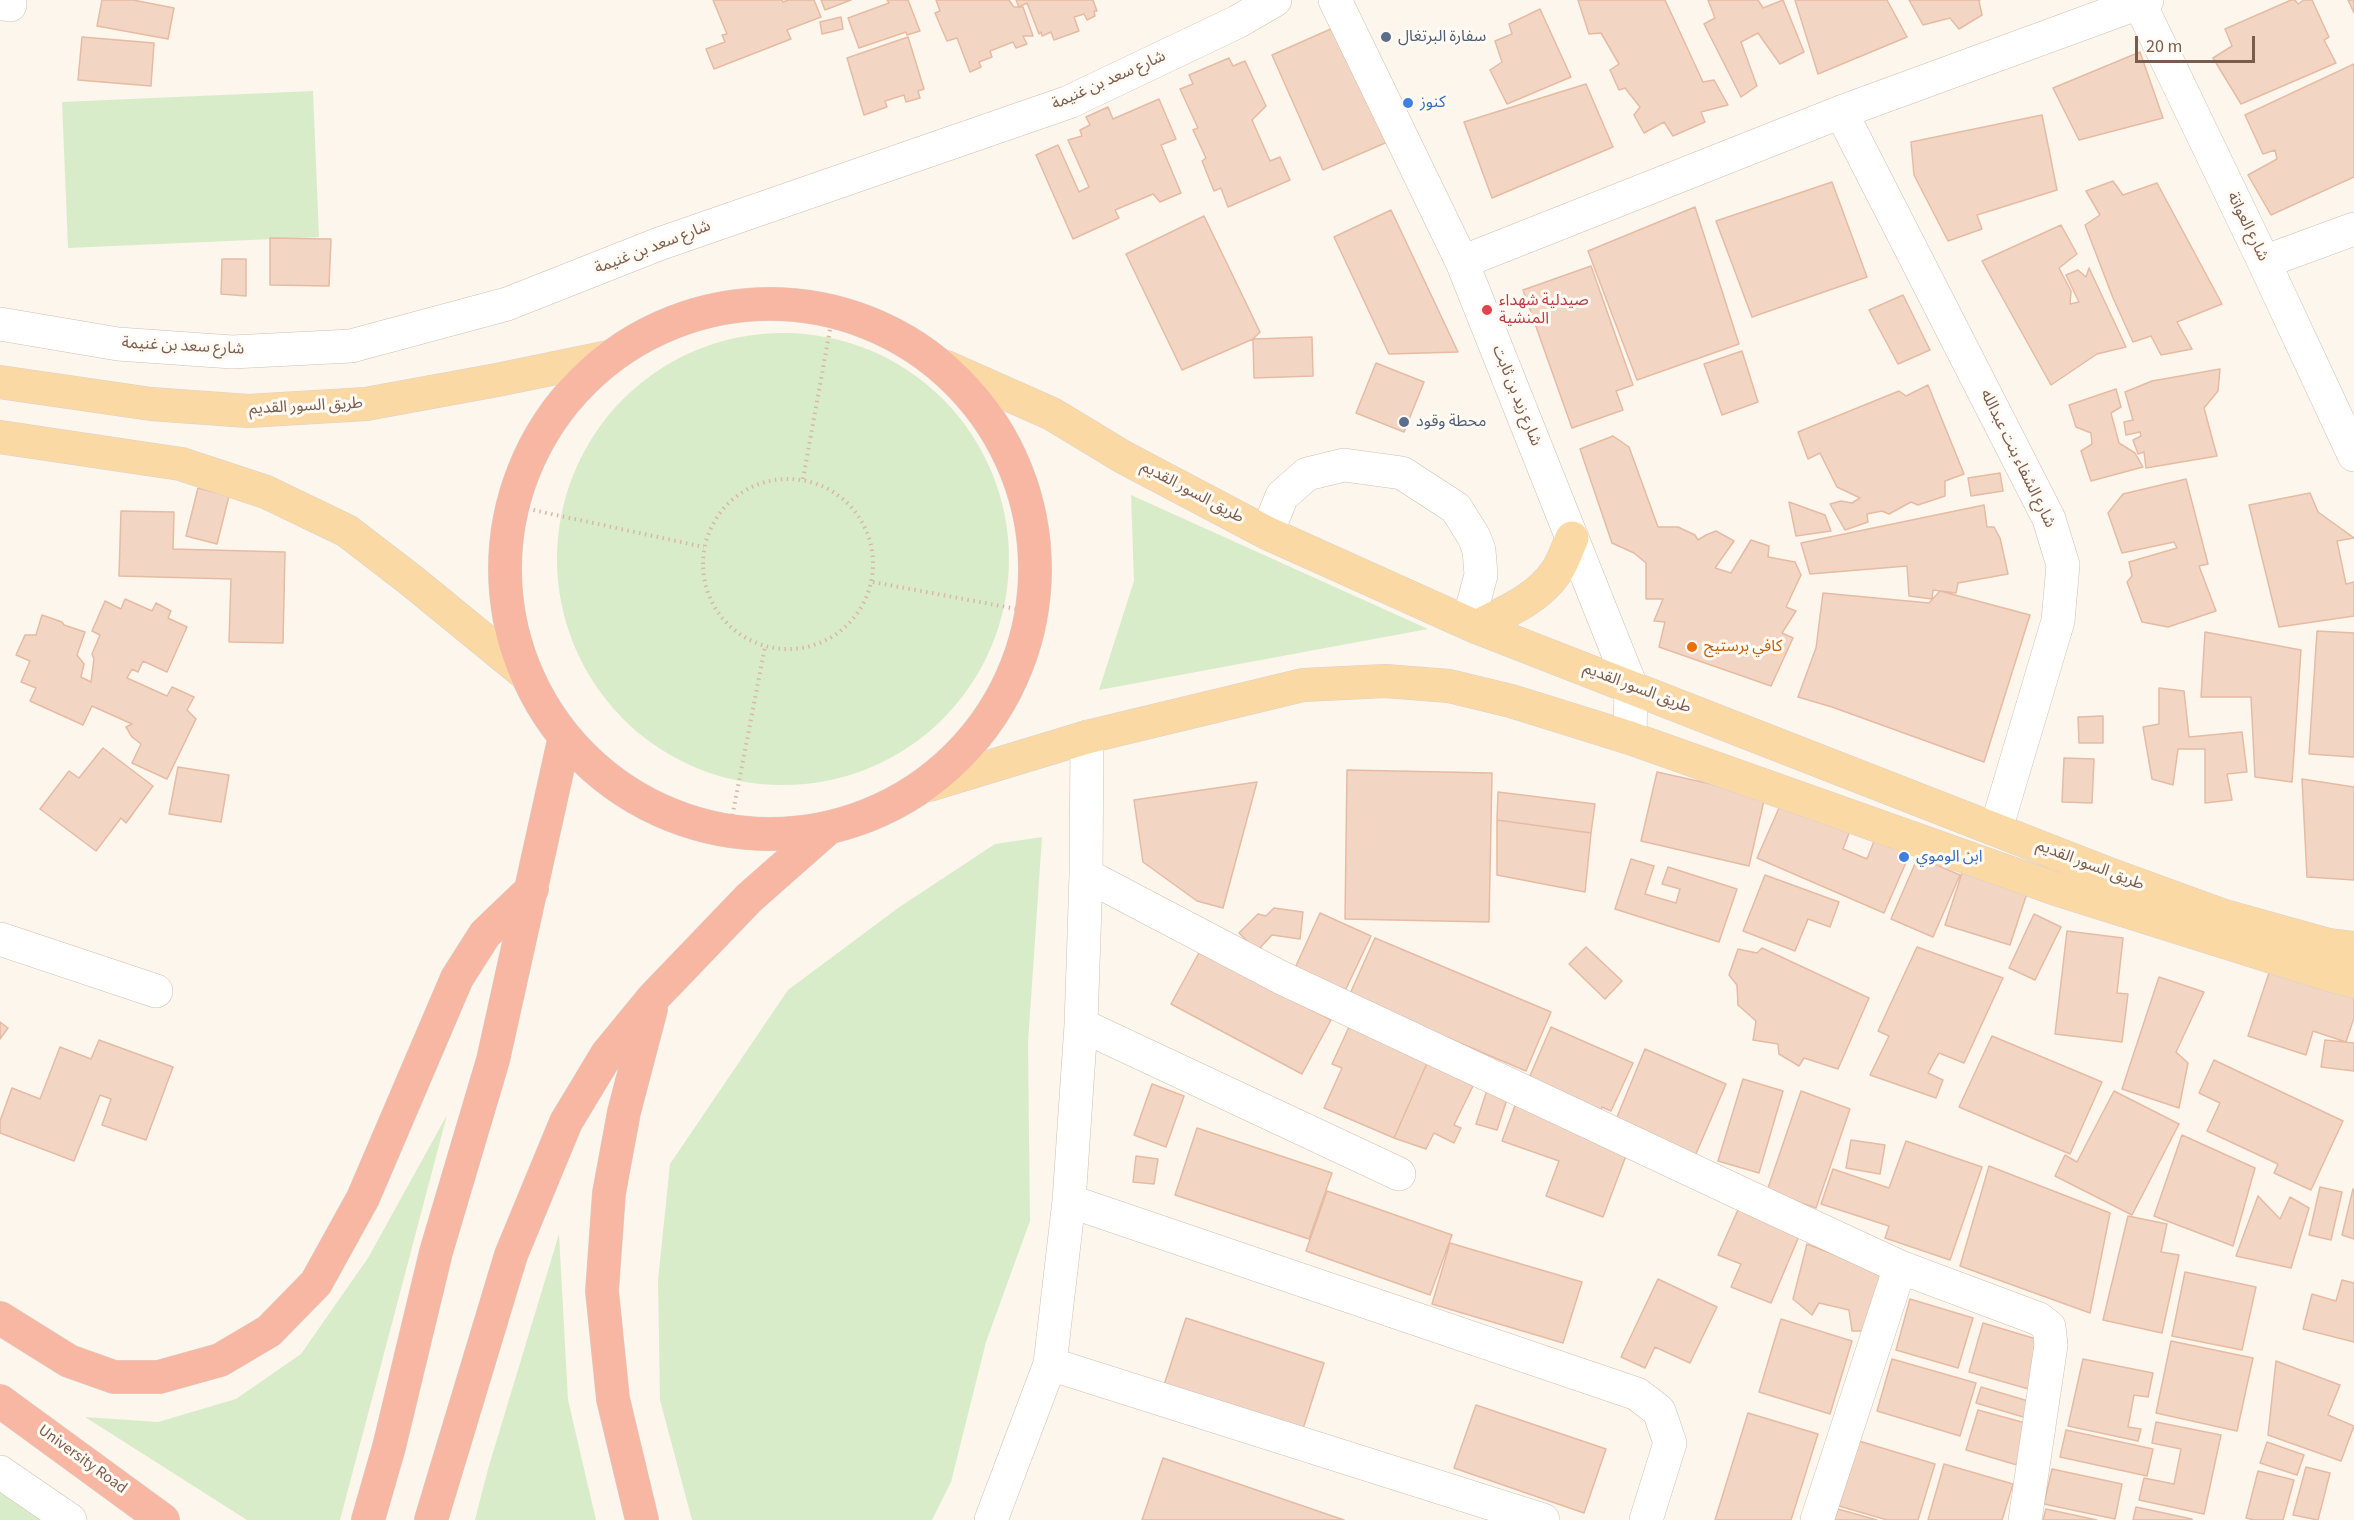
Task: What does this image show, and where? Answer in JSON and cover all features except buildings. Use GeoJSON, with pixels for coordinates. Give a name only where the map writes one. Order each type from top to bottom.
{"type":"FeatureCollection","features":[{"type":"Feature","properties":{"kind":"highway"},"geometry":{"type":"LineString","coordinates":[[780,302],[833,313],[868,321],[946,367],[1006,441],[1036,532],[1032,627],[995,715],[929,785],[879,813],[825,831],[729,833],[638,802],[564,740],[522,671],[502,586],[510,505],[549,420],[609,357],[690,315],[780,302]]}},
{"type":"Feature","properties":{"kind":"highway"},"geometry":{"type":"LineString","coordinates":[[368,1520],[389,1448],[436,1252],[493,1060],[564,740]]}},
{"type":"Feature","properties":{"kind":"highway"},"geometry":{"type":"LineString","coordinates":[[431,1520],[511,1255],[566,1122],[607,1054],[653,998],[749,898],[825,831]]}},
{"type":"Feature","properties":{"kind":"highway"},"geometry":{"type":"LineString","coordinates":[[0,1318],[69,1361],[114,1377],[159,1377],[220,1360],[269,1331],[316,1283],[363,1198],[457,978],[485,934],[532,889]]}},
{"type":"Feature","properties":{"kind":"highway"},"geometry":{"type":"LineString","coordinates":[[642,1520],[613,1399],[602,1291],[611,1181],[624,1112],[653,998]]}},
{"type":"Feature","properties":{"kind":"highway","name":"University Road"},"geometry":{"type":"LineString","coordinates":[[0,1401],[163,1520]]}},
{"type":"Feature","properties":{"kind":"main road","name":"طريق السور القديم"},"geometry":{"type":"LineString","coordinates":[[0,382],[151,405],[248,411],[366,404],[609,357]]}},
{"type":"Feature","properties":{"kind":"main road","name":"طريق السور القديم"},"geometry":{"type":"LineString","coordinates":[[946,367],[1052,414],[1123,457],[1267,533],[1472,625],[2114,876],[2224,916],[2328,945],[2354,948]]}},
{"type":"Feature","properties":{"kind":"main road"},"geometry":{"type":"LineString","coordinates":[[0,436],[181,464],[266,492],[347,531],[522,671]]}},
{"type":"Feature","properties":{"kind":"main road"},"geometry":{"type":"LineString","coordinates":[[1472,625],[1508,612],[1537,593],[1557,572],[1572,538]]}},
{"type":"Feature","properties":{"kind":"main road","name":"طريق السور القديم"},"geometry":{"type":"LineString","coordinates":[[929,785],[1087,737],[1303,685],[1385,681],[1449,686],[1510,701],[1630,738],[2056,889],[2354,981]]}},
{"type":"Feature","properties":{"kind":"street","name":"شارع سعد بن غنيمة"},"geometry":{"type":"LineString","coordinates":[[0,324],[118,344],[232,352],[351,346],[507,304],[659,244],[1069,102],[1237,22],[1275,0]]}},
{"type":"Feature","properties":{"kind":"street","name":"شارع زيد بن ثابت"},"geometry":{"type":"LineString","coordinates":[[1335,0],[1462,262],[1631,686],[1630,738]]}},
{"type":"Feature","properties":{"kind":"street"},"geometry":{"type":"LineString","coordinates":[[1462,262],[1841,112],[2142,1]]}},
{"type":"Feature","properties":{"kind":"street","name":"شارع العواتة"},"geometry":{"type":"LineString","coordinates":[[2142,1],[2354,455]]}},
{"type":"Feature","properties":{"kind":"street","name":"شارع الشفاء بنت عبدالله"},"geometry":{"type":"LineString","coordinates":[[1841,112],[2049,519],[2063,565],[2058,621],[1996,829]]}},
{"type":"Feature","properties":{"kind":"street"},"geometry":{"type":"LineString","coordinates":[[2264,262],[2354,229]]}},
{"type":"Feature","properties":{"kind":"street"},"geometry":{"type":"LineString","coordinates":[[1267,533],[1282,496],[1307,474],[1344,465],[1402,473],[1456,508],[1474,537],[1479,550],[1481,575],[1472,625]]}},
{"type":"Feature","properties":{"kind":"street"},"geometry":{"type":"LineString","coordinates":[[992,1520],[1050,1364],[1069,1201],[1081,1025],[1086,875],[1087,737]]}},
{"type":"Feature","properties":{"kind":"street"},"geometry":{"type":"LineString","coordinates":[[1086,875],[1280,977],[1900,1267],[2039,1319],[2049,1327],[2051,1345],[2025,1520]]}},
{"type":"Feature","properties":{"kind":"street"},"geometry":{"type":"LineString","coordinates":[[0,939],[156,991]]}},
{"type":"Feature","properties":{"kind":"street"},"geometry":{"type":"LineString","coordinates":[[1081,1025],[1399,1174]]}},
{"type":"Feature","properties":{"kind":"street"},"geometry":{"type":"LineString","coordinates":[[1069,1201],[1637,1394],[1659,1411],[1670,1443],[1646,1520]]}},
{"type":"Feature","properties":{"kind":"street"},"geometry":{"type":"LineString","coordinates":[[1817,1520],[1900,1267]]}},
{"type":"Feature","properties":{"kind":"street"},"geometry":{"type":"LineString","coordinates":[[1050,1364],[1543,1520]]}},
{"type":"Feature","properties":{"kind":"street"},"geometry":{"type":"LineString","coordinates":[[0,1472],[70,1520]]}},
{"type":"Feature","properties":{"kind":"path"},"geometry":{"type":"LineString","coordinates":[[803,479],[833,313]]}},
{"type":"Feature","properties":{"kind":"path"},"geometry":{"type":"LineString","coordinates":[[776,478],[803,479],[829,488],[851,505],[867,528],[874,555],[873,582],[858,614],[833,638],[800,649],[765,647],[736,633],[715,609],[704,579],[704,547],[713,522],[729,502],[751,486],[776,478]]}},
{"type":"Feature","properties":{"kind":"path"},"geometry":{"type":"LineString","coordinates":[[510,505],[704,547]]}},
{"type":"Feature","properties":{"kind":"path"},"geometry":{"type":"LineString","coordinates":[[873,582],[1033,612]]}},
{"type":"Feature","properties":{"kind":"path"},"geometry":{"type":"LineString","coordinates":[[729,833],[765,647]]}},
{"type":"Feature","properties":{"kind":"green space"},"geometry":{"type":"Polygon","coordinates":[[[313,91],[319,237],[68,248],[62,102],[313,91]]]}},
{"type":"Feature","properties":{"kind":"green space"},"geometry":{"type":"Polygon","coordinates":[[[783,333],[827,337],[869,350],[909,371],[943,399],[971,433],[992,473],[1005,515],[1009,559],[1005,603],[992,645],[971,685],[943,719],[909,747],[869,768],[827,781],[783,785],[739,781],[697,768],[657,747],[623,719],[595,685],[574,645],[561,603],[557,559],[561,515],[574,473],[595,433],[623,399],[657,371],[697,350],[739,337],[783,333]]]}},
{"type":"Feature","properties":{"kind":"green space"},"geometry":{"type":"Polygon","coordinates":[[[1131,495],[1428,629],[1099,690],[1134,581],[1131,495]]]}},
{"type":"Feature","properties":{"kind":"green space"},"geometry":{"type":"Polygon","coordinates":[[[1042,837],[1028,1043],[1030,1221],[986,1342],[951,1482],[932,1520],[692,1520],[660,1400],[658,1280],[670,1164],[788,990],[898,908],[995,844],[1042,837]]]}},
{"type":"Feature","properties":{"kind":"green space"},"geometry":{"type":"Polygon","coordinates":[[[447,1115],[340,1520],[247,1520],[85,1417],[158,1422],[236,1399],[301,1354],[368,1258],[447,1115]]]}},
{"type":"Feature","properties":{"kind":"green space"},"geometry":{"type":"Polygon","coordinates":[[[559,1234],[568,1400],[596,1520],[475,1520],[488,1469],[559,1234]]]}},
{"type":"Feature","properties":{"kind":"green space"},"geometry":{"type":"Polygon","coordinates":[[[0,1470],[79,1520],[0,1520],[0,1470]]]}},
{"type":"Feature","properties":{"kind":"place","name":"سفارة البرتغال"},"geometry":{"type":"Point","coordinates":[1386,37]}},
{"type":"Feature","properties":{"kind":"place","name":"كنوز"},"geometry":{"type":"Point","coordinates":[1408,103]}},
{"type":"Feature","properties":{"kind":"place","name":"صيدلية شهداء المنشية"},"geometry":{"type":"Point","coordinates":[1487,310]}},
{"type":"Feature","properties":{"kind":"place","name":"محطة وقود"},"geometry":{"type":"Point","coordinates":[1404,422]}},
{"type":"Feature","properties":{"kind":"place","name":"كافي برستيج"},"geometry":{"type":"Point","coordinates":[1692,647]}},
{"type":"Feature","properties":{"kind":"place","name":"ابن الوموي"},"geometry":{"type":"Point","coordinates":[1904,857]}}]}
